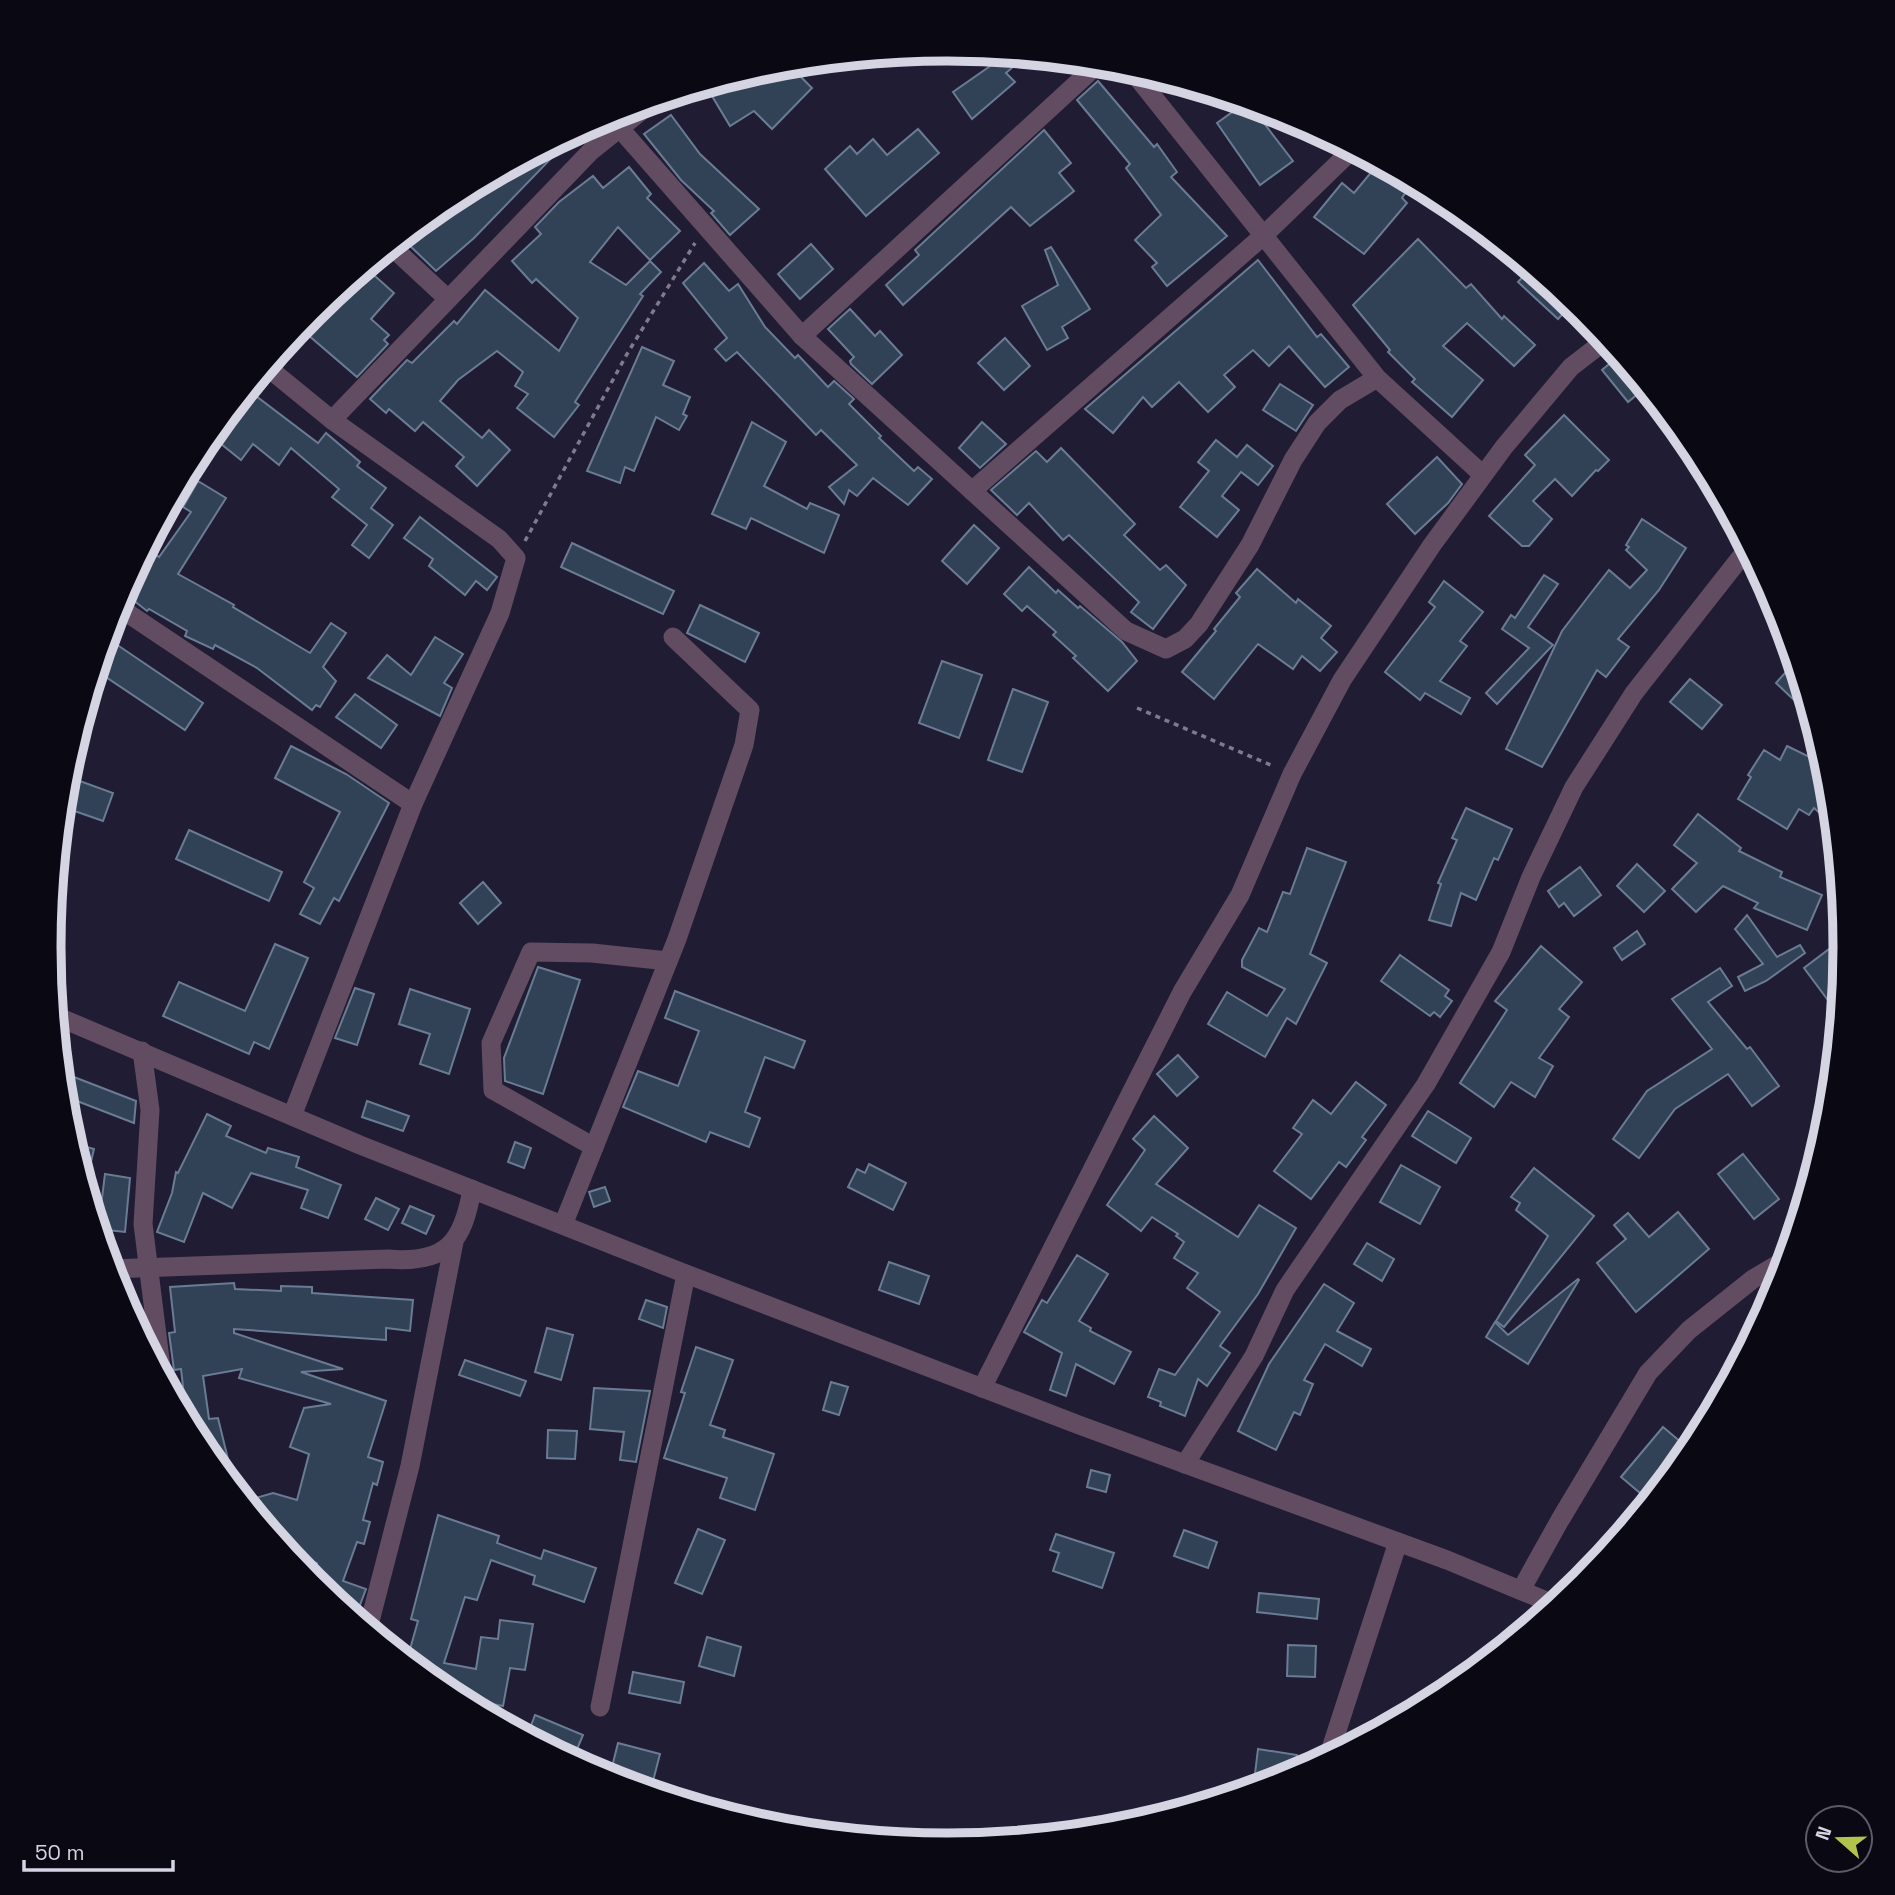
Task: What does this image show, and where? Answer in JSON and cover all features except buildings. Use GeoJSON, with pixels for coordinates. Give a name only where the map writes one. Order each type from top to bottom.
{"type":"FeatureCollection","features":[{"type":"Feature","properties":{"kind":"street"},"geometry":{"type":"LineString","coordinates":[[802,337],[1088,73]]}},
{"type":"Feature","properties":{"kind":"street"},"geometry":{"type":"LineString","coordinates":[[1142,83],[1377,378],[1483,475]]}},
{"type":"Feature","properties":{"kind":"street"},"geometry":{"type":"LineString","coordinates":[[618,125],[802,337],[1126,631],[1166,649],[1178,645],[1199,624],[1250,545],[1293,460],[1317,423],[1340,400],[1377,378]]}},
{"type":"Feature","properties":{"kind":"street"},"geometry":{"type":"LineString","coordinates":[[332,420],[591,151],[608,129]]}},
{"type":"Feature","properties":{"kind":"street"},"geometry":{"type":"LineString","coordinates":[[972,491],[1263,236],[1345,156]]}},
{"type":"Feature","properties":{"kind":"street"},"geometry":{"type":"LineString","coordinates":[[398,252],[448,299]]}},
{"type":"Feature","properties":{"kind":"street"},"geometry":{"type":"LineString","coordinates":[[982,1388],[1182,992],[1240,895],[1292,774],[1342,680],[1483,475],[1571,367],[1598,346]]}},
{"type":"Feature","properties":{"kind":"street"},"geometry":{"type":"LineString","coordinates":[[273,372],[332,420],[499,539],[516,558],[500,613],[413,804],[292,1115]]}},
{"type":"Feature","properties":{"kind":"street"},"geometry":{"type":"LineString","coordinates":[[1185,1464],[1254,1356],[1285,1290],[1426,1084],[1501,952],[1531,877],[1574,786],[1634,693],[1742,556]]}},
{"type":"Feature","properties":{"kind":"street"},"geometry":{"type":"LineString","coordinates":[[127,613],[413,804]]}},
{"type":"Feature","properties":{"kind":"street"},"geometry":{"type":"LineString","coordinates":[[562,1225],[668,961],[744,745],[750,710],[673,637]]}},
{"type":"Feature","properties":{"kind":"street"},"geometry":{"type":"LineString","coordinates":[[594,1147],[493,1090],[491,1043],[531,952],[592,953],[668,961]]}},
{"type":"Feature","properties":{"kind":"street"},"geometry":{"type":"LineString","coordinates":[[64,1019],[472,1189],[686,1274],[982,1388],[1398,1542],[1546,1601]]}},
{"type":"Feature","properties":{"kind":"street"},"geometry":{"type":"LineString","coordinates":[[142,1051],[150,1110],[143,1224],[158,1349]]}},
{"type":"Feature","properties":{"kind":"street"},"geometry":{"type":"LineString","coordinates":[[370,1620],[410,1466],[454,1242],[466,1222],[472,1189]]}},
{"type":"Feature","properties":{"kind":"street"},"geometry":{"type":"LineString","coordinates":[[122,1269],[388,1259],[412,1261],[454,1242]]}},
{"type":"Feature","properties":{"kind":"street"},"geometry":{"type":"LineString","coordinates":[[1521,1590],[1648,1373],[1689,1330],[1753,1279],[1774,1267]]}},
{"type":"Feature","properties":{"kind":"street"},"geometry":{"type":"LineString","coordinates":[[600,1707],[686,1274]]}},
{"type":"Feature","properties":{"kind":"street"},"geometry":{"type":"LineString","coordinates":[[1332,1745],[1398,1542]]}},
{"type":"Feature","properties":{"kind":"path"},"geometry":{"type":"LineString","coordinates":[[516,558],[627,354],[706,225]]}},
{"type":"Feature","properties":{"kind":"path"},"geometry":{"type":"LineString","coordinates":[[1137,708],[1292,774]]}}]}
